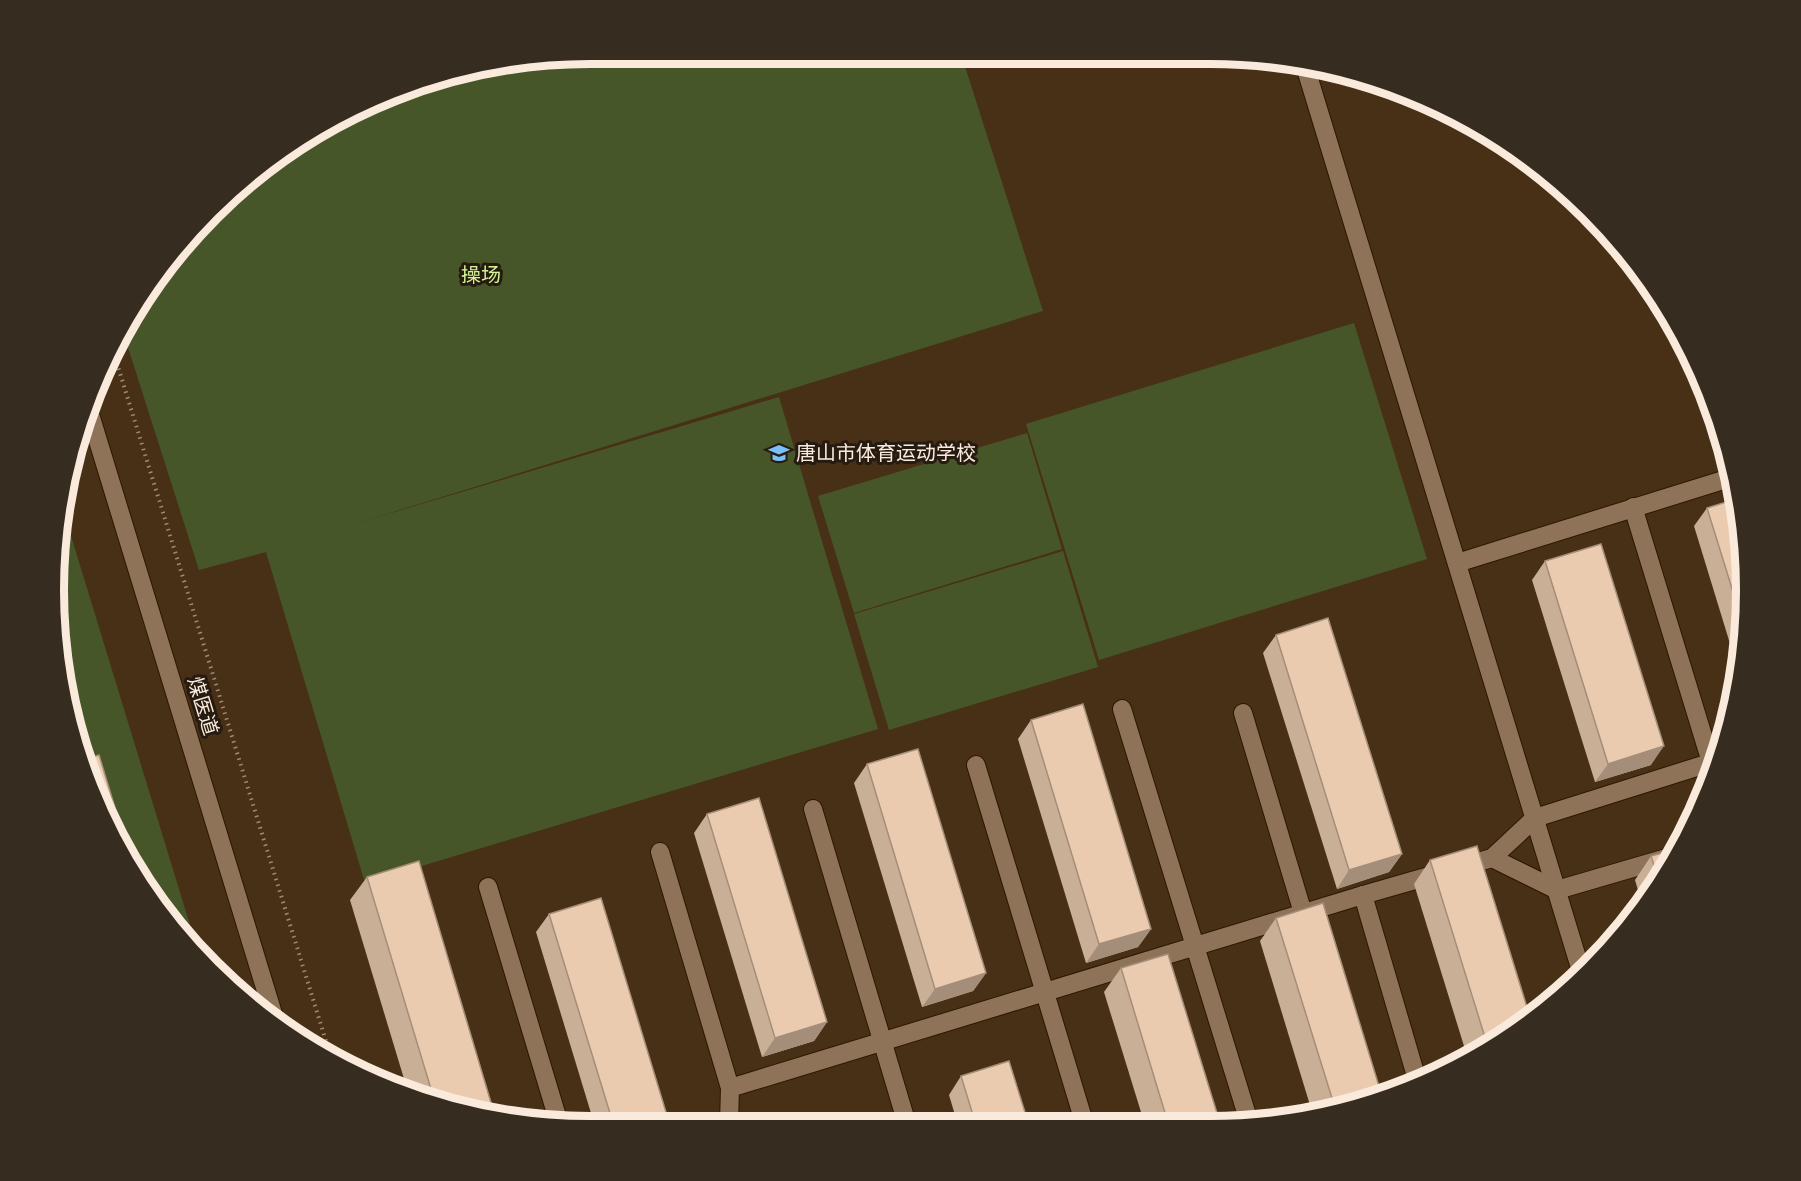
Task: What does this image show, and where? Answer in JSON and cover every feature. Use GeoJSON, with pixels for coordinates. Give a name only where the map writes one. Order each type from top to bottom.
{"type":"FeatureCollection","features":[{"type":"Feature","properties":{"kind":"street"},"geometry":{"type":"LineString","coordinates":[[1307,74],[1579,965]]}},
{"type":"Feature","properties":{"kind":"street","name":"煤医道"},"geometry":{"type":"LineString","coordinates":[[92,421],[265,1003]]}},
{"type":"Feature","properties":{"kind":"street"},"geometry":{"type":"LineString","coordinates":[[1457,563],[1724,480]]}},
{"type":"Feature","properties":{"kind":"street"},"geometry":{"type":"LineString","coordinates":[[1633,507],[1711,753]]}},
{"type":"Feature","properties":{"kind":"street"},"geometry":{"type":"LineString","coordinates":[[1122,709],[1247,1115]]}},
{"type":"Feature","properties":{"kind":"street"},"geometry":{"type":"LineString","coordinates":[[1243,713],[1303,913]]}},
{"type":"Feature","properties":{"kind":"street"},"geometry":{"type":"LineString","coordinates":[[976,765],[1082,1116]]}},
{"type":"Feature","properties":{"kind":"street"},"geometry":{"type":"LineString","coordinates":[[730,1088],[1303,913],[1492,858],[1535,818],[1706,768]]}},
{"type":"Feature","properties":{"kind":"street"},"geometry":{"type":"LineString","coordinates":[[813,809],[905,1116]]}},
{"type":"Feature","properties":{"kind":"street"},"geometry":{"type":"LineString","coordinates":[[660,852],[730,1088],[729,1116]]}},
{"type":"Feature","properties":{"kind":"street"},"geometry":{"type":"LineString","coordinates":[[1492,858],[1557,890],[1663,859]]}},
{"type":"Feature","properties":{"kind":"street"},"geometry":{"type":"LineString","coordinates":[[488,887],[557,1115]]}},
{"type":"Feature","properties":{"kind":"street"},"geometry":{"type":"LineString","coordinates":[[1363,895],[1415,1074]]}},
{"type":"Feature","properties":{"kind":"path"},"geometry":{"type":"LineString","coordinates":[[117,363],[328,1046]]}},
{"type":"Feature","properties":{"kind":"green space","name":"操场"},"geometry":{"type":"Polygon","coordinates":[[[590,64],[964,64],[1043,311],[361,522],[779,397],[878,729],[365,883],[266,552],[199,570],[127,343],[153,298],[195,244],[244,195],[298,153],[358,119],[421,92],[454,82],[522,69],[590,64]]]}},
{"type":"Feature","properties":{"kind":"green space"},"geometry":{"type":"Polygon","coordinates":[[[1354,323],[1427,559],[1099,660],[1026,424],[1354,323]]]}},
{"type":"Feature","properties":{"kind":"green space"},"geometry":{"type":"Polygon","coordinates":[[[1027,433],[1062,549],[854,613],[818,496],[1027,433]]]}},
{"type":"Feature","properties":{"kind":"green space"},"geometry":{"type":"Polygon","coordinates":[[[68,528],[193,934],[173,911],[135,854],[92,760],[82,727],[69,659],[64,590],[68,528]]]}},
{"type":"Feature","properties":{"kind":"green space"},"geometry":{"type":"Polygon","coordinates":[[[1063,551],[1098,667],[889,730],[854,614],[1063,551]]]}},
{"type":"Feature","properties":{"kind":"building"},"geometry":{"type":"Polygon","coordinates":[[[1728,501],[1735,556],[1736,600],[1707,508],[1728,501]]]}},
{"type":"Feature","properties":{"kind":"building"},"geometry":{"type":"Polygon","coordinates":[[[1601,544],[1664,746],[1608,764],[1545,561],[1601,544]]]}},
{"type":"Feature","properties":{"kind":"building"},"geometry":{"type":"Polygon","coordinates":[[[1328,618],[1402,854],[1349,870],[1276,635],[1328,618]]]}},
{"type":"Feature","properties":{"kind":"building"},"geometry":{"type":"Polygon","coordinates":[[[1083,704],[1151,929],[1099,944],[1031,720],[1083,704]]]}},
{"type":"Feature","properties":{"kind":"building"},"geometry":{"type":"Polygon","coordinates":[[[918,749],[986,973],[935,989],[867,764],[918,749]]]}},
{"type":"Feature","properties":{"kind":"building"},"geometry":{"type":"Polygon","coordinates":[[[99,755],[121,826],[105,792],[91,757],[99,755]]]}},
{"type":"Feature","properties":{"kind":"building"},"geometry":{"type":"Polygon","coordinates":[[[759,798],[827,1022],[775,1038],[707,814],[759,798]]]}},
{"type":"Feature","properties":{"kind":"building"},"geometry":{"type":"Polygon","coordinates":[[[1477,846],[1528,1010],[1485,1039],[1430,860],[1477,846]]]}},
{"type":"Feature","properties":{"kind":"building"},"geometry":{"type":"Polygon","coordinates":[[[1667,852],[1656,871],[1651,856],[1667,852]]]}},
{"type":"Feature","properties":{"kind":"building"},"geometry":{"type":"Polygon","coordinates":[[[419,861],[492,1107],[432,1092],[367,877],[419,861]]]}},
{"type":"Feature","properties":{"kind":"building"},"geometry":{"type":"Polygon","coordinates":[[[601,898],[667,1116],[611,1116],[549,914],[601,898]]]}},
{"type":"Feature","properties":{"kind":"building"},"geometry":{"type":"Polygon","coordinates":[[[1323,903],[1380,1089],[1333,1102],[1276,918],[1323,903]]]}},
{"type":"Feature","properties":{"kind":"building"},"geometry":{"type":"Polygon","coordinates":[[[1168,954],[1218,1116],[1166,1116],[1121,968],[1168,954]]]}},
{"type":"Feature","properties":{"kind":"building"},"geometry":{"type":"Polygon","coordinates":[[[1009,1061],[1026,1116],[973,1116],[961,1076],[1009,1061]]]}},
{"type":"Feature","properties":{"kind":"place","name":"唐山市体育运动学校"},"geometry":{"type":"Point","coordinates":[779,453]}}]}
